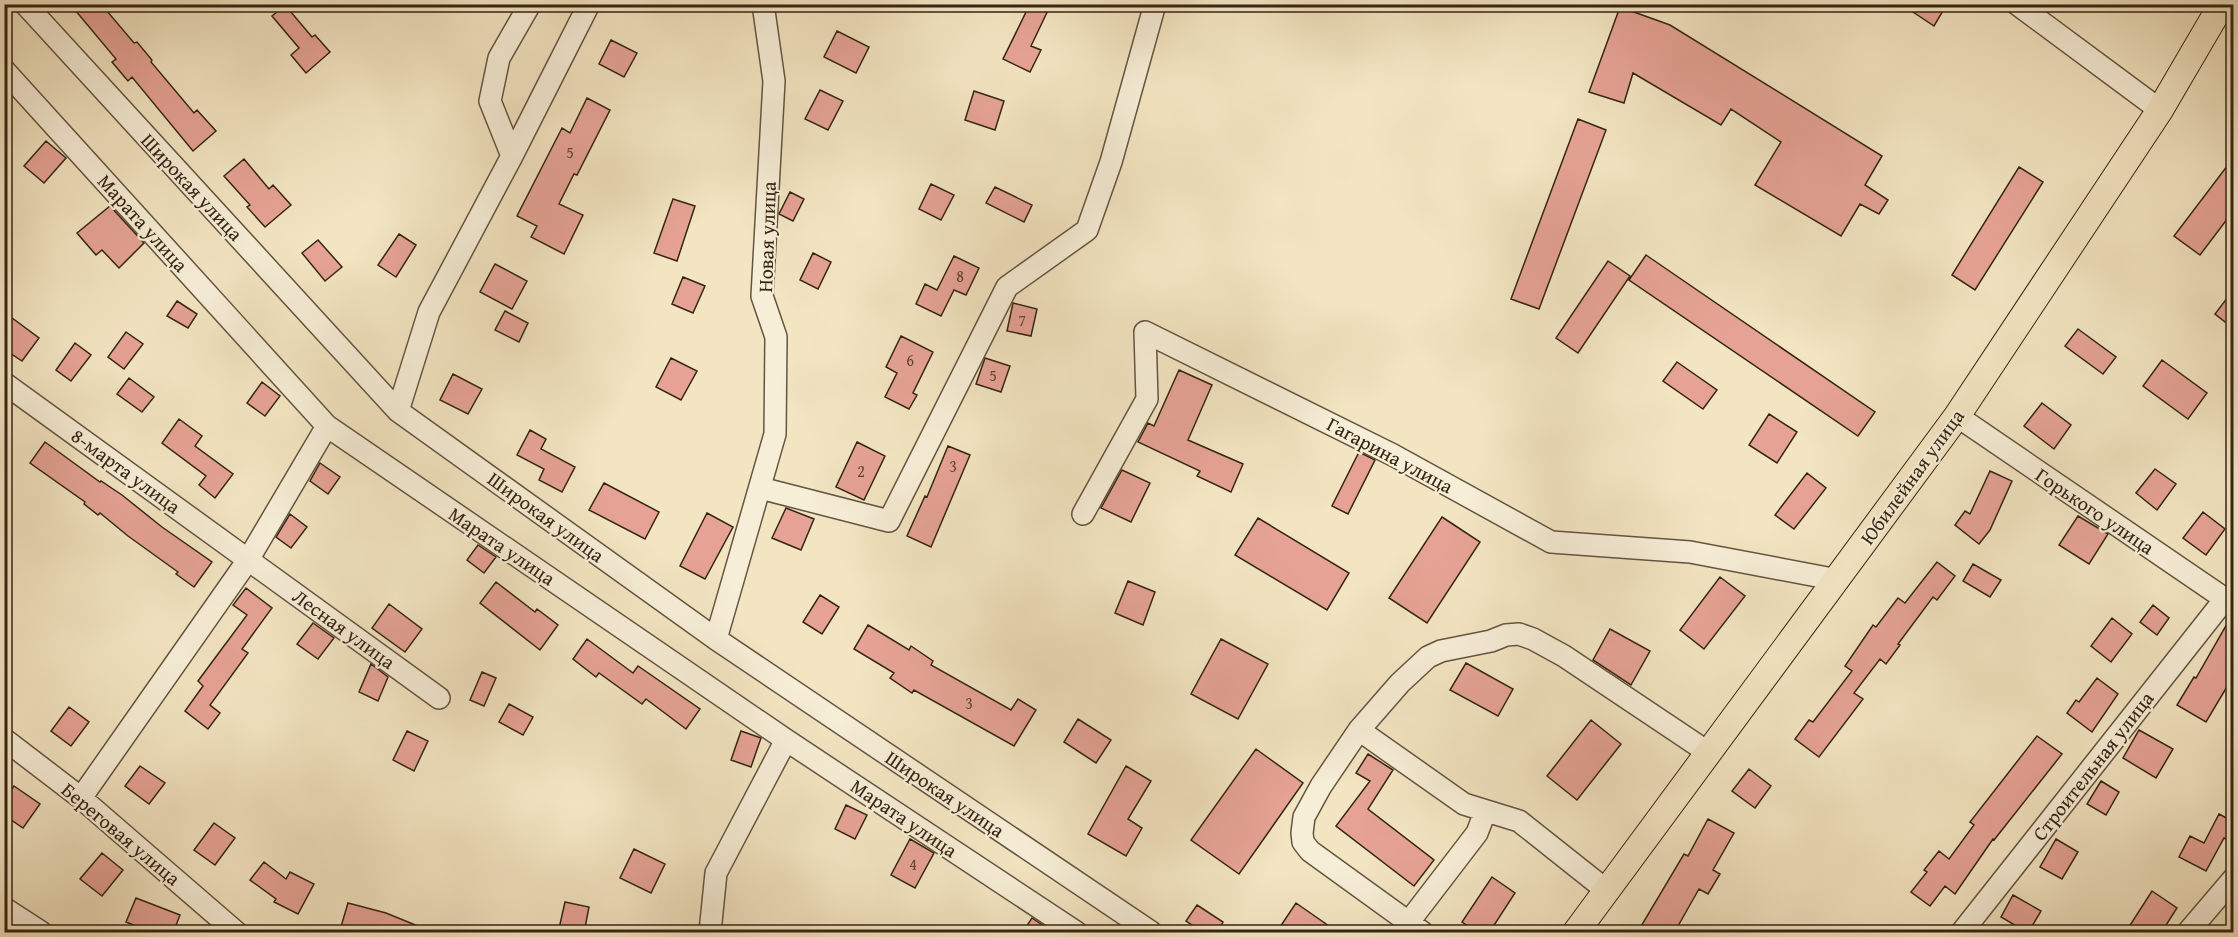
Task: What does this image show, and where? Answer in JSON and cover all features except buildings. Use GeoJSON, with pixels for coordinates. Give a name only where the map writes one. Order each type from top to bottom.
{"type":"FeatureCollection","features":[{"type":"Feature","properties":{"kind":"main road","name":"Юбилейная улица"},"geometry":{"type":"LineString","coordinates":[[1576,933],[1957,416],[2160,110],[2222,4]]}},
{"type":"Feature","properties":{"kind":"street","name":"Широкая улица"},"geometry":{"type":"LineString","coordinates":[[25,4],[398,411],[716,639],[1151,933]]}},
{"type":"Feature","properties":{"kind":"street"},"geometry":{"type":"LineString","coordinates":[[512,156],[490,101],[499,58],[530,4]]}},
{"type":"Feature","properties":{"kind":"street"},"geometry":{"type":"LineString","coordinates":[[398,411],[429,312],[590,4]]}},
{"type":"Feature","properties":{"kind":"street","name":"Новая улица"},"geometry":{"type":"LineString","coordinates":[[716,639],[775,434],[776,337],[762,296],[774,81],[763,4]]}},
{"type":"Feature","properties":{"kind":"street"},"geometry":{"type":"LineString","coordinates":[[760,488],[889,521],[1007,287],[1087,230],[1111,162],[1155,4]]}},
{"type":"Feature","properties":{"kind":"street"},"geometry":{"type":"LineString","coordinates":[[2017,4],[2160,110]]}},
{"type":"Feature","properties":{"kind":"street","name":"Марата улица"},"geometry":{"type":"LineString","coordinates":[[4,70],[327,426],[786,740],[1076,933]]}},
{"type":"Feature","properties":{"kind":"street","name":"Гагарина улица"},"geometry":{"type":"LineString","coordinates":[[1083,514],[1147,399],[1145,332],[1393,455],[1551,542],[1690,552],[1838,580]]}},
{"type":"Feature","properties":{"kind":"street","name":"8-марта улица"},"geometry":{"type":"LineString","coordinates":[[4,383],[248,560]]}},
{"type":"Feature","properties":{"kind":"street","name":"Горького улица"},"geometry":{"type":"LineString","coordinates":[[1957,416],[2229,602]]}},
{"type":"Feature","properties":{"kind":"street"},"geometry":{"type":"LineString","coordinates":[[81,798],[248,560],[327,426]]}},
{"type":"Feature","properties":{"kind":"street","name":"Лесная улица"},"geometry":{"type":"LineString","coordinates":[[248,560],[439,699]]}},
{"type":"Feature","properties":{"kind":"street","name":"Строительная улица"},"geometry":{"type":"LineString","coordinates":[[1962,933],[2229,602]]}},
{"type":"Feature","properties":{"kind":"street"},"geometry":{"type":"LineString","coordinates":[[1485,812],[1477,833],[1415,928],[1310,851],[1303,842],[1304,817],[1321,786],[1359,730],[1400,683],[1428,657],[1441,651],[1491,641],[1506,634],[1519,634],[1533,639],[1564,656],[1709,753]]}},
{"type":"Feature","properties":{"kind":"street"},"geometry":{"type":"LineString","coordinates":[[1359,730],[1464,804],[1519,821],[1606,890]]}},
{"type":"Feature","properties":{"kind":"street","name":"Береговая улица"},"geometry":{"type":"LineString","coordinates":[[4,739],[81,798],[236,933]]}},
{"type":"Feature","properties":{"kind":"street"},"geometry":{"type":"LineString","coordinates":[[710,933],[716,873],[786,740]]}},
{"type":"Feature","properties":{"kind":"street"},"geometry":{"type":"LineString","coordinates":[[2188,933],[2234,878]]}},
{"type":"Feature","properties":{"kind":"street"},"geometry":{"type":"LineString","coordinates":[[4,908],[41,933]]}}]}
